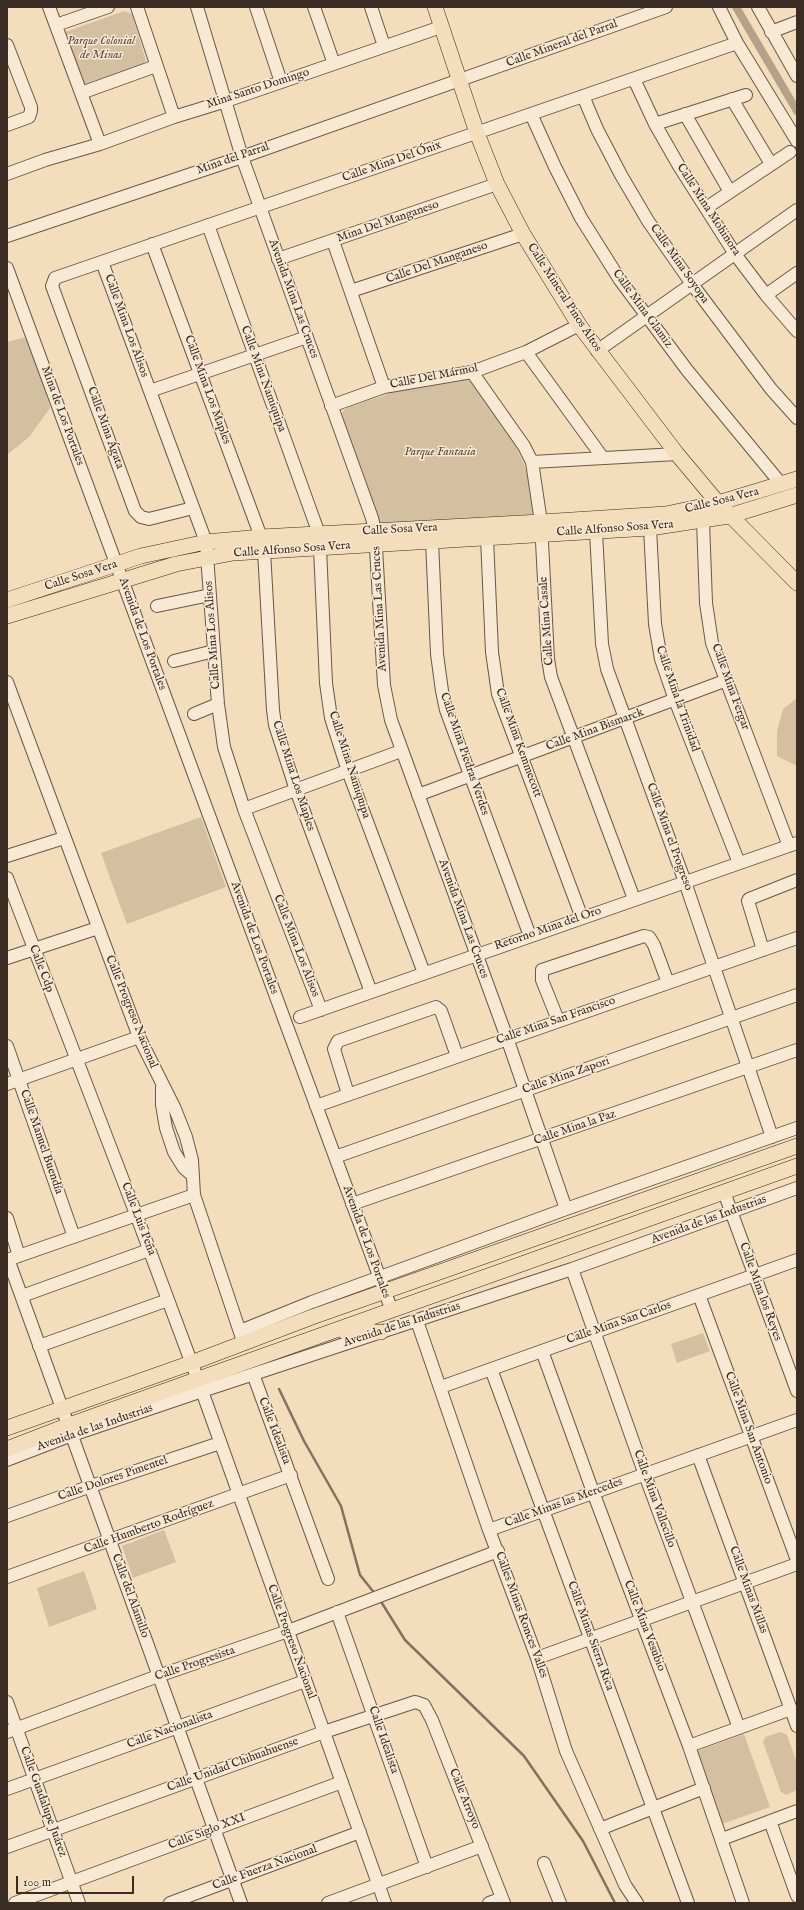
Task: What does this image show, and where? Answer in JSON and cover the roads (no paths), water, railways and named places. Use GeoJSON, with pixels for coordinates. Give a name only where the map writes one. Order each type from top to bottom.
{"type":"FeatureCollection","features":[{"type":"Feature","properties":{"kind":"main road","name":"Calle Mineral Pinos Altos"},"geometry":{"type":"LineString","coordinates":[[434,7],[458,81],[497,184],[523,234],[578,325],[677,454],[729,516],[797,583]]}},
{"type":"Feature","properties":{"kind":"main road","name":"Calle Sosa Vera"},"geometry":{"type":"LineString","coordinates":[[7,600],[141,556],[206,542],[262,544],[541,528],[666,514],[718,503],[782,485],[797,479]]}},
{"type":"Feature","properties":{"kind":"main road","name":"Calle Alfonso Sosa Vera"},"geometry":{"type":"LineString","coordinates":[[375,538],[432,541],[487,538],[541,528],[596,532],[650,528],[729,516],[796,496]]}},
{"type":"Feature","properties":{"kind":"main road","name":"Calle Alfonso Sosa Vera"},"geometry":{"type":"LineString","coordinates":[[7,616],[176,564],[208,558],[262,544]]}},
{"type":"Feature","properties":{"kind":"main road"},"geometry":{"type":"LineString","coordinates":[[7,1428],[191,1363],[242,1337],[384,1292],[797,1146]]}},
{"type":"Feature","properties":{"kind":"main road","name":"Avenida de las Industrias"},"geometry":{"type":"LineString","coordinates":[[7,1449],[71,1430],[200,1385],[334,1332],[797,1166]]}},
{"type":"Feature","properties":{"kind":"main road"},"geometry":{"type":"LineString","coordinates":[[334,1332],[381,1332]]}},
{"type":"Feature","properties":{"kind":"street"},"geometry":{"type":"LineString","coordinates":[[49,7],[100,144]]}},
{"type":"Feature","properties":{"kind":"street"},"geometry":{"type":"LineString","coordinates":[[56,25],[108,7]]}},
{"type":"Feature","properties":{"kind":"street"},"geometry":{"type":"LineString","coordinates":[[137,7],[174,117]]}},
{"type":"Feature","properties":{"kind":"street","name":"Avenida Mina Las Cruces"},"geometry":{"type":"LineString","coordinates":[[197,7],[242,157],[307,337],[375,538],[384,685],[391,720],[401,751],[477,954],[566,1209]]}},
{"type":"Feature","properties":{"kind":"street"},"geometry":{"type":"LineString","coordinates":[[256,7],[281,82]]}},
{"type":"Feature","properties":{"kind":"street"},"geometry":{"type":"LineString","coordinates":[[314,7],[334,64]]}},
{"type":"Feature","properties":{"kind":"street"},"geometry":{"type":"LineString","coordinates":[[370,7],[384,46]]}},
{"type":"Feature","properties":{"kind":"street","name":"Calle Mineral del Parral"},"geometry":{"type":"LineString","coordinates":[[458,81],[666,7]]}},
{"type":"Feature","properties":{"kind":"street"},"geometry":{"type":"LineString","coordinates":[[719,7],[737,42],[797,141]]}},
{"type":"Feature","properties":{"kind":"street"},"geometry":{"type":"LineString","coordinates":[[758,7],[797,76]]}},
{"type":"Feature","properties":{"kind":"street"},"geometry":{"type":"LineString","coordinates":[[771,32],[797,22]]}},
{"type":"Feature","properties":{"kind":"street","name":"Mina Santo Domingo"},"geometry":{"type":"LineString","coordinates":[[7,174],[45,160],[100,144],[174,117],[226,101],[441,27]]}},
{"type":"Feature","properties":{"kind":"street","name":"Calle Mina Del Ónix"},"geometry":{"type":"LineString","coordinates":[[52,286],[54,280],[58,276],[634,79],[737,42]]}},
{"type":"Feature","properties":{"kind":"street"},"geometry":{"type":"LineString","coordinates":[[7,45],[31,107],[31,111],[29,116],[7,125]]}},
{"type":"Feature","properties":{"kind":"street"},"geometry":{"type":"LineString","coordinates":[[81,93],[156,66]]}},
{"type":"Feature","properties":{"kind":"street","name":"Calle Mina Mohinora"},"geometry":{"type":"LineString","coordinates":[[634,79],[655,124],[679,166],[735,254],[766,295],[797,331]]}},
{"type":"Feature","properties":{"kind":"street","name":"Mina del Parral"},"geometry":{"type":"LineString","coordinates":[[7,236],[242,157],[458,81]]}},
{"type":"Feature","properties":{"kind":"street"},"geometry":{"type":"LineString","coordinates":[[655,124],[746,95]]}},
{"type":"Feature","properties":{"kind":"street","name":"Calle Mina Soyopa"},"geometry":{"type":"LineString","coordinates":[[583,96],[597,129],[621,175],[648,221],[692,284],[771,389],[797,418]]}},
{"type":"Feature","properties":{"kind":"street"},"geometry":{"type":"LineString","coordinates":[[732,99],[771,164]]}},
{"type":"Feature","properties":{"kind":"street","name":"Calle Mina Glamiz"},"geometry":{"type":"LineString","coordinates":[[531,114],[555,167],[581,218],[620,280],[687,370],[782,485]]}},
{"type":"Feature","properties":{"kind":"street"},"geometry":{"type":"LineString","coordinates":[[685,114],[730,192]]}},
{"type":"Feature","properties":{"kind":"street"},"geometry":{"type":"LineString","coordinates":[[706,208],[790,152]]}},
{"type":"Feature","properties":{"kind":"street","name":"Mina Del Manganeso"},"geometry":{"type":"LineString","coordinates":[[278,259],[497,184]]}},
{"type":"Feature","properties":{"kind":"street"},"geometry":{"type":"LineString","coordinates":[[597,351],[797,210]]}},
{"type":"Feature","properties":{"kind":"street","name":"Calle Mina Namiquipa"},"geometry":{"type":"LineString","coordinates":[[208,225],[320,541],[326,683],[331,718],[348,771],[424,973]]}},
{"type":"Feature","properties":{"kind":"street","name":"Calle Del Manganeso"},"geometry":{"type":"LineString","coordinates":[[352,291],[523,234]]}},
{"type":"Feature","properties":{"kind":"street"},"geometry":{"type":"LineString","coordinates":[[333,241],[352,291],[384,387]]}},
{"type":"Feature","properties":{"kind":"street","name":"Calle Mina Los Maples"},"geometry":{"type":"LineString","coordinates":[[152,244],[202,374],[262,544],[272,710],[279,741],[371,992]]}},
{"type":"Feature","properties":{"kind":"street","name":"Calle Mina Los Alisos"},"geometry":{"type":"LineString","coordinates":[[102,262],[206,542],[218,704],[224,747],[244,809],[321,1010]]}},
{"type":"Feature","properties":{"kind":"street","name":"Mina de Los Portales"},"geometry":{"type":"LineString","coordinates":[[7,268],[116,564]]}},
{"type":"Feature","properties":{"kind":"street"},"geometry":{"type":"LineString","coordinates":[[766,295],[796,275]]}},
{"type":"Feature","properties":{"kind":"street","name":"Calle Mina Ágata"},"geometry":{"type":"LineString","coordinates":[[52,286],[135,511],[141,517],[149,519],[193,508]]}},
{"type":"Feature","properties":{"kind":"street","name":"Calle Del Mármol"},"geometry":{"type":"LineString","coordinates":[[331,406],[384,387],[472,372],[526,352],[578,325]]}},
{"type":"Feature","properties":{"kind":"street"},"geometry":{"type":"LineString","coordinates":[[150,391],[202,374],[253,354],[307,337]]}},
{"type":"Feature","properties":{"kind":"street"},"geometry":{"type":"LineString","coordinates":[[526,352],[603,458]]}},
{"type":"Feature","properties":{"kind":"street","name":"Calle Mina Casale"},"geometry":{"type":"LineString","coordinates":[[472,372],[524,446],[532,462],[541,528],[548,659],[557,696],[634,899]]}},
{"type":"Feature","properties":{"kind":"street"},"geometry":{"type":"LineString","coordinates":[[532,462],[677,454]]}},
{"type":"Feature","properties":{"kind":"street","name":"Calle Mina Fergar"},"geometry":{"type":"LineString","coordinates":[[703,521],[707,609],[712,643],[793,845]]}},
{"type":"Feature","properties":{"kind":"street","name":"Calle Mina la Trinidad"},"geometry":{"type":"LineString","coordinates":[[650,528],[658,643],[675,700],[739,863]]}},
{"type":"Feature","properties":{"kind":"street","name":"Calle Mina el Progreso"},"geometry":{"type":"LineString","coordinates":[[596,532],[603,656],[685,882],[730,1018],[772,1137]]}},
{"type":"Feature","properties":{"kind":"street","name":"Calle Mina Kemmecott"},"geometry":{"type":"LineString","coordinates":[[487,538],[494,673],[506,716],[523,756],[582,918]]}},
{"type":"Feature","properties":{"kind":"street","name":"Calle Mina Piedras Verdes"},"geometry":{"type":"LineString","coordinates":[[432,541],[437,654],[446,710],[530,936]]}},
{"type":"Feature","properties":{"kind":"street","name":"Avenida de Los Portales"},"geometry":{"type":"LineString","coordinates":[[116,564],[392,1311]]}},
{"type":"Feature","properties":{"kind":"street"},"geometry":{"type":"LineString","coordinates":[[157,606],[210,595]]}},
{"type":"Feature","properties":{"kind":"street"},"geometry":{"type":"LineString","coordinates":[[174,661],[214,651]]}},
{"type":"Feature","properties":{"kind":"street","name":"Calle Mina Bismarck"},"geometry":{"type":"LineString","coordinates":[[418,796],[727,680]]}},
{"type":"Feature","properties":{"kind":"street","name":"Calle Progreso Nacional"},"geometry":{"type":"LineString","coordinates":[[7,682],[12,714],[64,838],[139,1037],[180,1121],[186,1137],[190,1149],[194,1195],[242,1337]]}},
{"type":"Feature","properties":{"kind":"street"},"geometry":{"type":"LineString","coordinates":[[194,714],[218,704]]}},
{"type":"Feature","properties":{"kind":"street"},"geometry":{"type":"LineString","coordinates":[[244,809],[401,751]]}},
{"type":"Feature","properties":{"kind":"street"},"geometry":{"type":"LineString","coordinates":[[7,856],[64,838]]}},
{"type":"Feature","properties":{"kind":"street","name":"Retorno Mina del Oro"},"geometry":{"type":"LineString","coordinates":[[300,1017],[634,899],[793,845]]}},
{"type":"Feature","properties":{"kind":"street","name":"Calle Cdp"},"geometry":{"type":"LineString","coordinates":[[7,878],[76,1059]]}},
{"type":"Feature","properties":{"kind":"street"},"geometry":{"type":"LineString","coordinates":[[763,950],[748,901],[749,899],[797,880]]}},
{"type":"Feature","properties":{"kind":"street"},"geometry":{"type":"LineString","coordinates":[[7,958],[98,928]]}},
{"type":"Feature","properties":{"kind":"street"},"geometry":{"type":"LineString","coordinates":[[558,1020],[542,980],[542,970],[644,936],[649,937],[654,945],[668,983]]}},
{"type":"Feature","properties":{"kind":"street","name":"Calle Mina San Francisco"},"geometry":{"type":"LineString","coordinates":[[316,1106],[558,1020],[797,938]]}},
{"type":"Feature","properties":{"kind":"street","name":"Calle Mina Zapori"},"geometry":{"type":"LineString","coordinates":[[335,1157],[797,995]]}},
{"type":"Feature","properties":{"kind":"street"},"geometry":{"type":"LineString","coordinates":[[348,1094],[334,1049],[335,1043],[436,1007],[440,1009],[457,1056]]}},
{"type":"Feature","properties":{"kind":"street"},"geometry":{"type":"LineString","coordinates":[[7,1084],[139,1037]]}},
{"type":"Feature","properties":{"kind":"street","name":"Calle Manuel Buendía"},"geometry":{"type":"LineString","coordinates":[[7,1046],[74,1237]]}},
{"type":"Feature","properties":{"kind":"street","name":"Calle Mina la Paz"},"geometry":{"type":"LineString","coordinates":[[352,1204],[542,1140],[797,1050]]}},
{"type":"Feature","properties":{"kind":"street","name":"Calle Luis Peña"},"geometry":{"type":"LineString","coordinates":[[76,1059],[150,1250],[200,1385]]}},
{"type":"Feature","properties":{"kind":"street"},"geometry":{"type":"LineString","coordinates":[[162,1086],[162,1105],[166,1128],[174,1152],[184,1168],[192,1175]]}},
{"type":"Feature","properties":{"kind":"street"},"geometry":{"type":"LineString","coordinates":[[242,1337],[379,1277],[566,1209],[797,1128]]}},
{"type":"Feature","properties":{"kind":"street","name":"Avenida de las Industrias"},"geometry":{"type":"LineString","coordinates":[[200,1385],[253,1374],[417,1321],[572,1269],[797,1188]]}},
{"type":"Feature","properties":{"kind":"street","name":"Calle Mina los Reyes"},"geometry":{"type":"LineString","coordinates":[[724,1192],[797,1391]]}},
{"type":"Feature","properties":{"kind":"street"},"geometry":{"type":"LineString","coordinates":[[12,1258],[194,1195]]}},
{"type":"Feature","properties":{"kind":"street","name":"Avenida de las Industrias"},"geometry":{"type":"LineString","coordinates":[[7,1218],[12,1258],[22,1296],[39,1346],[71,1430],[7,1460]]}},
{"type":"Feature","properties":{"kind":"street"},"geometry":{"type":"LineString","coordinates":[[22,1296],[150,1250]]}},
{"type":"Feature","properties":{"kind":"street","name":"Calle Mina San Carlos"},"geometry":{"type":"LineString","coordinates":[[441,1387],[797,1260]]}},
{"type":"Feature","properties":{"kind":"street","name":"Calle Mina Vallecillo"},"geometry":{"type":"LineString","coordinates":[[572,1269],[645,1475],[739,1728]]}},
{"type":"Feature","properties":{"kind":"street","name":"Calle Mina San Antonio"},"geometry":{"type":"LineString","coordinates":[[699,1295],[797,1560]]}},
{"type":"Feature","properties":{"kind":"street"},"geometry":{"type":"LineString","coordinates":[[39,1346],[168,1300]]}},
{"type":"Feature","properties":{"kind":"street","name":"Calles Minas Ronces Valles"},"geometry":{"type":"LineString","coordinates":[[417,1321],[489,1530],[537,1658],[566,1751],[625,1885],[637,1903]]}},
{"type":"Feature","properties":{"kind":"street","name":"Calle Mina Vesubio"},"geometry":{"type":"LineString","coordinates":[[542,1350],[593,1492],[689,1746],[743,1903]]}},
{"type":"Feature","properties":{"kind":"street","name":"Calle Minas Sierra Rica"},"geometry":{"type":"LineString","coordinates":[[491,1369],[688,1903]]}},
{"type":"Feature","properties":{"kind":"street","name":"Calle Idealista"},"geometry":{"type":"LineString","coordinates":[[253,1374],[328,1579]]}},
{"type":"Feature","properties":{"kind":"street","name":"Calle Progreso Nacional"},"geometry":{"type":"LineString","coordinates":[[200,1385],[238,1495],[385,1903]]}},
{"type":"Feature","properties":{"kind":"street","name":"Calle Minas las Mercedes"},"geometry":{"type":"LineString","coordinates":[[489,1530],[797,1420]]}},
{"type":"Feature","properties":{"kind":"street","name":"Calle del Alamillo"},"geometry":{"type":"LineString","coordinates":[[71,1430],[176,1728],[241,1903]]}},
{"type":"Feature","properties":{"kind":"street","name":"Calle Dolores Pimentel"},"geometry":{"type":"LineString","coordinates":[[7,1516],[220,1443]]}},
{"type":"Feature","properties":{"kind":"street","name":"Calle Minas Millas"},"geometry":{"type":"LineString","coordinates":[[698,1455],[797,1726]]}},
{"type":"Feature","properties":{"kind":"street","name":"Calle Humberto Rodríguez"},"geometry":{"type":"LineString","coordinates":[[7,1577],[291,1475]]}},
{"type":"Feature","properties":{"kind":"street","name":"Calle Progresista"},"geometry":{"type":"LineString","coordinates":[[12,1730],[158,1676],[288,1631],[498,1551]]}},
{"type":"Feature","properties":{"kind":"street"},"geometry":{"type":"LineString","coordinates":[[537,1658],[797,1564]]}},
{"type":"Feature","properties":{"kind":"street","name":"Calle Idealista"},"geometry":{"type":"LineString","coordinates":[[337,1612],[427,1867]]}},
{"type":"Feature","properties":{"kind":"street","name":"Calle Nacionalista"},"geometry":{"type":"LineString","coordinates":[[7,1789],[305,1681]]}},
{"type":"Feature","properties":{"kind":"street","name":"Calle Guadalupe Juárez"},"geometry":{"type":"LineString","coordinates":[[7,1702],[12,1730],[34,1779],[79,1903]]}},
{"type":"Feature","properties":{"kind":"street","name":"Calle Unidad Chihuahuense"},"geometry":{"type":"LineString","coordinates":[[7,1847],[374,1714],[414,1702]]}},
{"type":"Feature","properties":{"kind":"street","name":"Calle Arroyo"},"geometry":{"type":"LineString","coordinates":[[414,1702],[424,1705],[432,1720],[503,1901]]}},
{"type":"Feature","properties":{"kind":"street"},"geometry":{"type":"LineString","coordinates":[[689,1746],[791,1709]]}},
{"type":"Feature","properties":{"kind":"street","name":"Calle Siglo XXI"},"geometry":{"type":"LineString","coordinates":[[15,1903],[342,1782]]}},
{"type":"Feature","properties":{"kind":"street"},"geometry":{"type":"LineString","coordinates":[[600,1829],[653,1810],[704,1788]]}},
{"type":"Feature","properties":{"kind":"street"},"geometry":{"type":"LineString","coordinates":[[722,1839],[797,1811]]}},
{"type":"Feature","properties":{"kind":"street"},"geometry":{"type":"LineString","coordinates":[[770,1821],[797,1896]]}},
{"type":"Feature","properties":{"kind":"street","name":"Calle Fuerza Nacional"},"geometry":{"type":"LineString","coordinates":[[170,1903],[360,1832]]}},
{"type":"Feature","properties":{"kind":"street"},"geometry":{"type":"LineString","coordinates":[[328,1903],[482,1846]]}},
{"type":"Feature","properties":{"kind":"street"},"geometry":{"type":"LineString","coordinates":[[544,1863],[560,1903]]}},
{"type":"Feature","properties":{"kind":"street"},"geometry":{"type":"LineString","coordinates":[[488,1903],[503,1901]]}},
{"type":"Feature","properties":{"kind":"waterway"},"geometry":{"type":"LineString","coordinates":[[736,7],[797,111]]}},
{"type":"Feature","properties":{"kind":"waterway"},"geometry":{"type":"LineString","coordinates":[[279,1389],[304,1441],[341,1506],[360,1575],[376,1595]]}},
{"type":"Feature","properties":{"kind":"waterway"},"geometry":{"type":"LineString","coordinates":[[380,1600],[405,1640],[524,1756],[583,1841],[615,1903]]}},
{"type":"Feature","properties":{"kind":"park label","name":"Parque Colonial de Minas"},"geometry":{"type":"Point","coordinates":[101,49]}},
{"type":"Feature","properties":{"kind":"park label","name":"Parque Fantasia"},"geometry":{"type":"Point","coordinates":[440,453]}}]}
